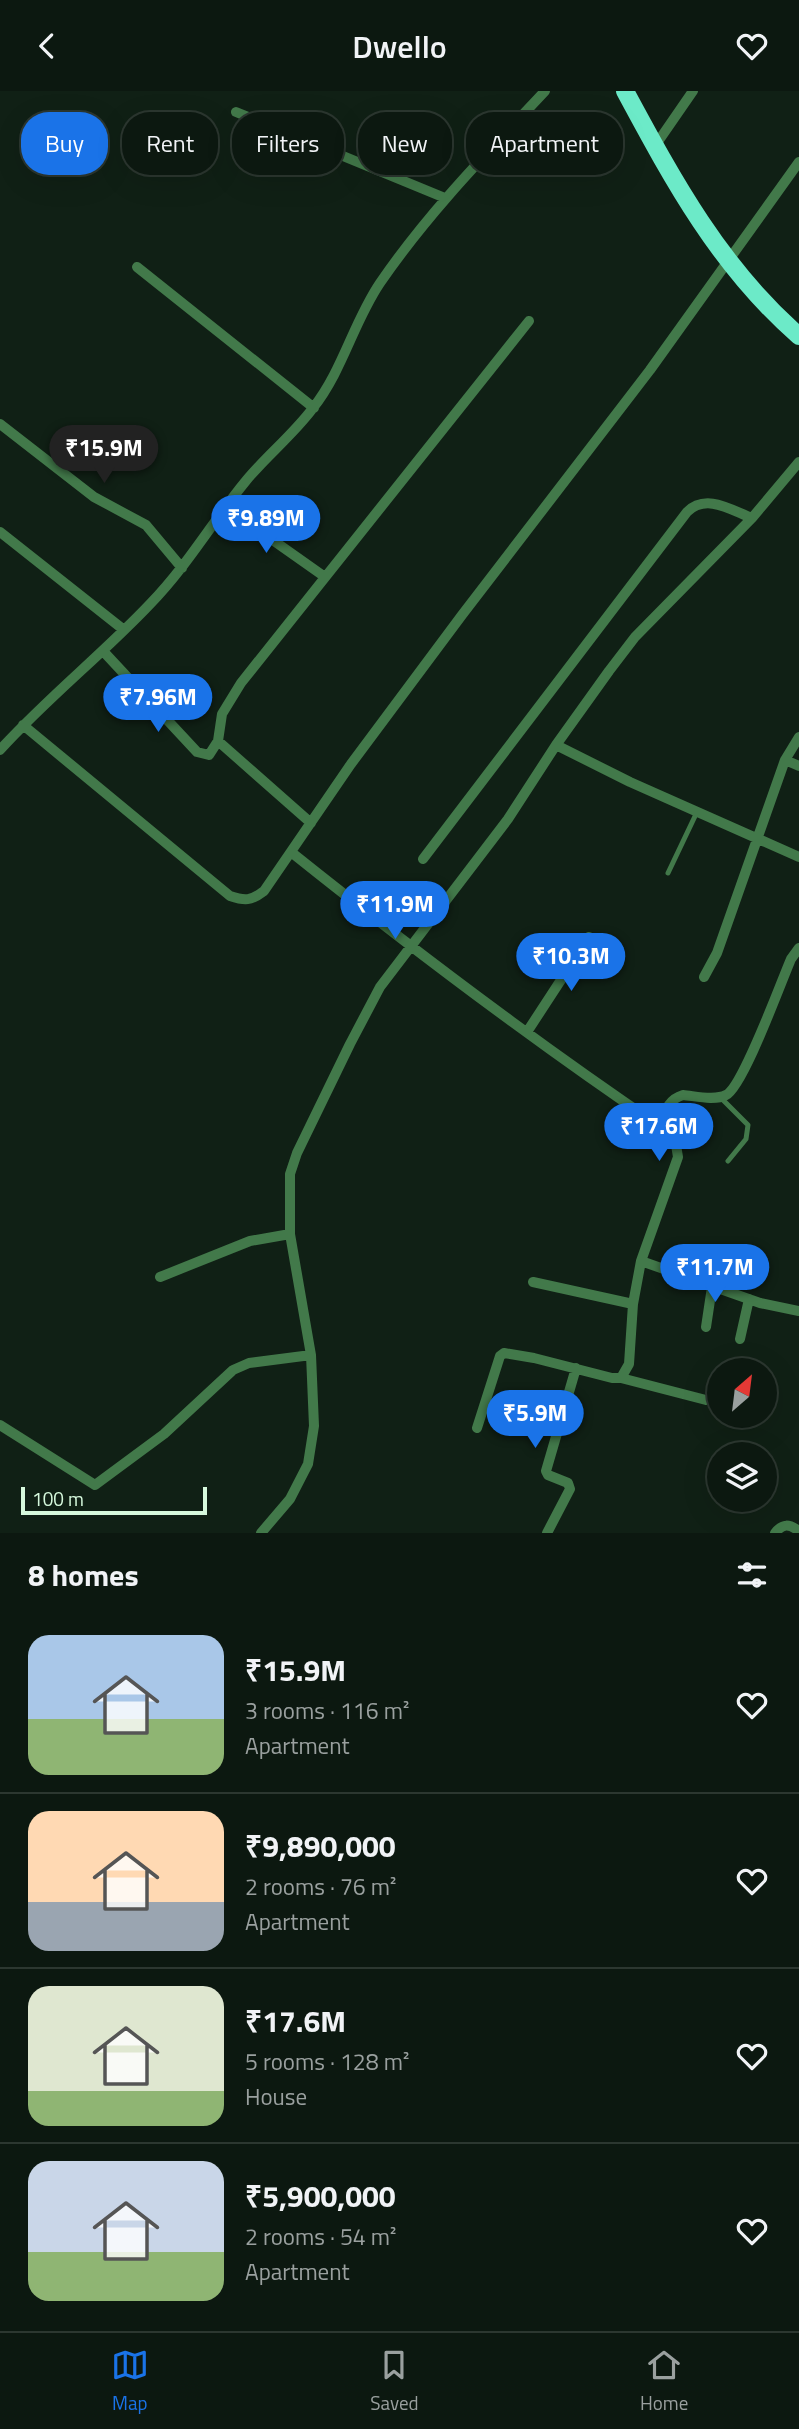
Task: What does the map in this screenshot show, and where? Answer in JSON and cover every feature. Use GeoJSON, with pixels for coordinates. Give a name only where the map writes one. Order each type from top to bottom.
{"type":"FeatureCollection","features":[{"type":"Feature","properties":{"kind":"main road"},"geometry":{"type":"LineString","coordinates":[[625,91],[655,146],[727,261],[799,336]]}},
{"type":"Feature","properties":{"kind":"street"},"geometry":{"type":"LineString","coordinates":[[0,750],[124,630],[182,568],[246,481],[314,408],[334,378],[365,307],[445,198],[545,91]]}},
{"type":"Feature","properties":{"kind":"street"},"geometry":{"type":"LineString","coordinates":[[655,146],[693,91]]}},
{"type":"Feature","properties":{"kind":"street"},"geometry":{"type":"LineString","coordinates":[[344,157],[445,198]]}},
{"type":"Feature","properties":{"kind":"street"},"geometry":{"type":"LineString","coordinates":[[23,725],[230,896],[243,901],[253,899],[264,891],[461,615],[650,370],[799,162]]}},
{"type":"Feature","properties":{"kind":"street"},"geometry":{"type":"LineString","coordinates":[[137,267],[314,408]]}},
{"type":"Feature","properties":{"kind":"street"},"geometry":{"type":"LineString","coordinates":[[103,651],[197,752],[209,755],[218,741],[225,707],[529,321]]}},
{"type":"Feature","properties":{"kind":"street"},"geometry":{"type":"LineString","coordinates":[[0,424],[94,498],[146,525],[182,568]]}},
{"type":"Feature","properties":{"kind":"street"},"geometry":{"type":"LineString","coordinates":[[261,1533],[290,1499],[308,1464],[314,1426],[312,1355],[290,1234],[289,1185],[293,1163],[370,1005],[380,987],[508,819],[555,745],[635,637],[752,518],[799,462]]}},
{"type":"Feature","properties":{"kind":"street"},"geometry":{"type":"LineString","coordinates":[[423,859],[687,512],[693,506],[713,502],[752,518]]}},
{"type":"Feature","properties":{"kind":"street"},"geometry":{"type":"LineString","coordinates":[[226,507],[325,577]]}},
{"type":"Feature","properties":{"kind":"street"},"geometry":{"type":"LineString","coordinates":[[0,532],[124,630]]}},
{"type":"Feature","properties":{"kind":"street"},"geometry":{"type":"LineString","coordinates":[[704,977],[717,953],[785,760],[799,737]]}},
{"type":"Feature","properties":{"kind":"street"},"geometry":{"type":"LineString","coordinates":[[218,741],[311,823]]}},
{"type":"Feature","properties":{"kind":"street"},"geometry":{"type":"LineString","coordinates":[[555,745],[630,782],[799,857]]}},
{"type":"Feature","properties":{"kind":"street"},"geometry":{"type":"LineString","coordinates":[[785,760],[799,766]]}},
{"type":"Feature","properties":{"kind":"street"},"geometry":{"type":"LineString","coordinates":[[290,852],[410,948],[661,1127],[676,1145],[678,1157],[641,1261],[633,1304],[629,1364],[621,1378]]}},
{"type":"Feature","properties":{"kind":"street"},"geometry":{"type":"LineString","coordinates":[[527,1032],[589,937]]}},
{"type":"Feature","properties":{"kind":"street"},"geometry":{"type":"LineString","coordinates":[[661,1127],[667,1107],[677,1097],[720,1097],[730,1092],[743,1071],[791,959],[799,948]]}},
{"type":"Feature","properties":{"kind":"street"},"geometry":{"type":"LineString","coordinates":[[160,1277],[250,1241],[290,1234]]}},
{"type":"Feature","properties":{"kind":"street"},"geometry":{"type":"LineString","coordinates":[[641,1261],[749,1299],[799,1311]]}},
{"type":"Feature","properties":{"kind":"street"},"geometry":{"type":"LineString","coordinates":[[533,1282],[633,1304]]}},
{"type":"Feature","properties":{"kind":"street"},"geometry":{"type":"LineString","coordinates":[[706,1327],[712,1287]]}},
{"type":"Feature","properties":{"kind":"street"},"geometry":{"type":"LineString","coordinates":[[740,1339],[749,1299]]}},
{"type":"Feature","properties":{"kind":"street"},"geometry":{"type":"LineString","coordinates":[[477,1428],[502,1354],[534,1357],[706,1399]]}},
{"type":"Feature","properties":{"kind":"street"},"geometry":{"type":"LineString","coordinates":[[0,1425],[95,1485],[164,1434],[233,1370],[248,1363],[312,1355]]}},
{"type":"Feature","properties":{"kind":"street"},"geometry":{"type":"LineString","coordinates":[[547,1533],[570,1489],[568,1483],[550,1476],[546,1471],[576,1368]]}},
{"type":"Feature","properties":{"kind":"street"},"geometry":{"type":"LineString","coordinates":[[775,1533],[781,1526],[786,1525],[799,1531]]}},
{"type":"Feature","properties":{"kind":"lane"},"geometry":{"type":"LineString","coordinates":[[668,873],[697,812]]}},
{"type":"Feature","properties":{"kind":"lane"},"geometry":{"type":"LineString","coordinates":[[720,1097],[748,1125],[746,1139],[728,1161]]}}]}
